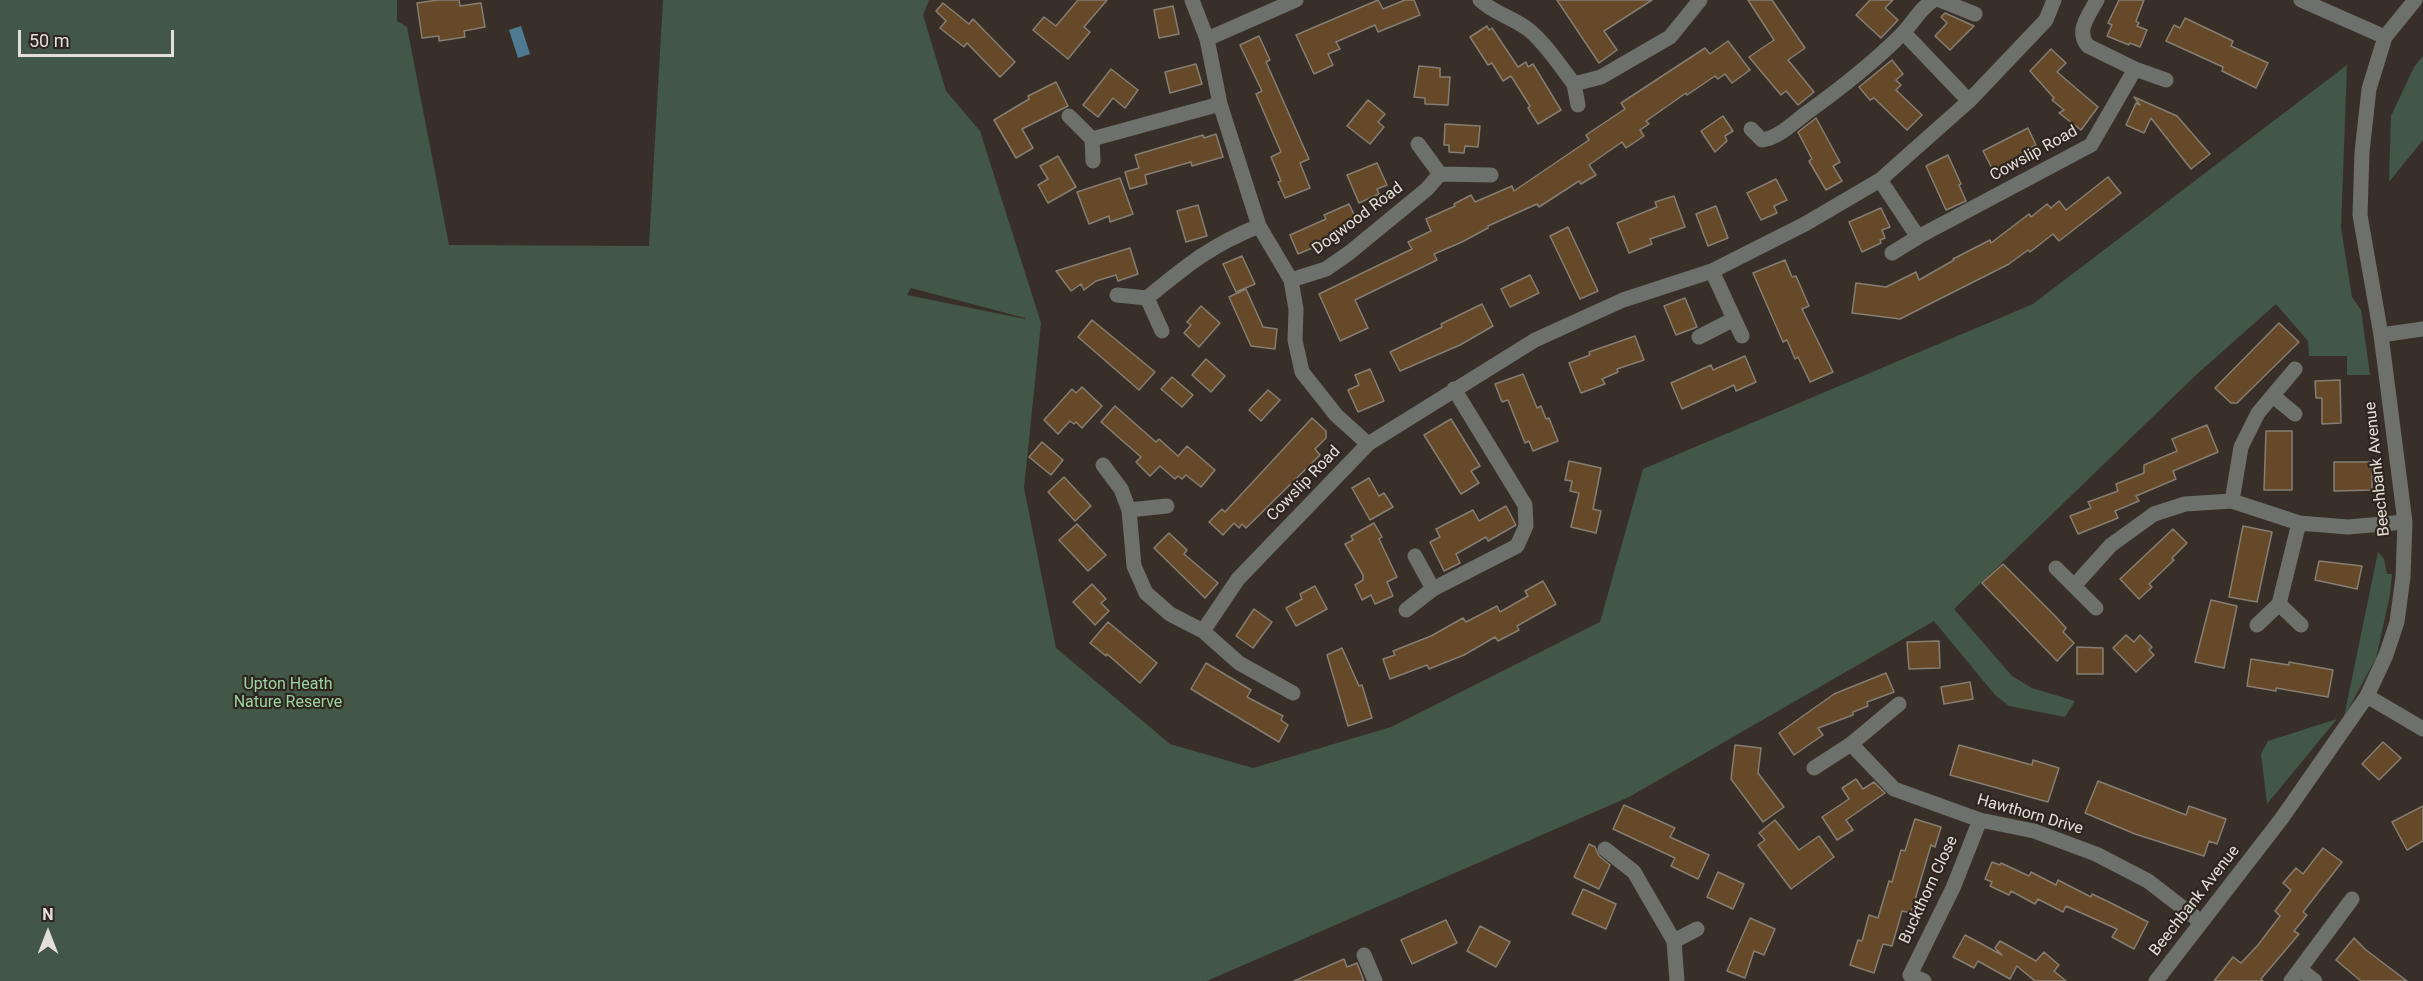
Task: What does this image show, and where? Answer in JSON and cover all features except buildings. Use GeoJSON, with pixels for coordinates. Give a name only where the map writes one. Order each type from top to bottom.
{"type":"FeatureCollection","features":[{"type":"Feature","properties":{"kind":"street"},"geometry":{"type":"LineString","coordinates":[[1192,0],[1207,39],[1220,104],[1259,226],[1291,280],[1296,309],[1295,340],[1302,372],[1336,415],[1368,444]]}},
{"type":"Feature","properties":{"kind":"street"},"geometry":{"type":"LineString","coordinates":[[1207,39],[1296,0]]}},
{"type":"Feature","properties":{"kind":"street"},"geometry":{"type":"LineString","coordinates":[[1480,0],[1485,5],[1511,17],[1530,31],[1574,84],[1578,105]]}},
{"type":"Feature","properties":{"kind":"street"},"geometry":{"type":"LineString","coordinates":[[1574,84],[1601,77],[1670,37],[1700,0]]}},
{"type":"Feature","properties":{"kind":"street","name":"Cowslip Road"},"geometry":{"type":"LineString","coordinates":[[1203,631],[1238,579],[1368,444],[1454,388],[1535,340],[1623,300],[1712,271],[1805,224],[1880,180],[1969,102],[2046,20],[2054,0]]}},
{"type":"Feature","properties":{"kind":"street"},"geometry":{"type":"LineString","coordinates":[[2097,0],[2081,30],[2082,40],[2088,46],[2109,57],[2166,80]]}},
{"type":"Feature","properties":{"kind":"street"},"geometry":{"type":"LineString","coordinates":[[2301,0],[2385,37]]}},
{"type":"Feature","properties":{"kind":"street","name":"Beechbank Avenue"},"geometry":{"type":"LineString","coordinates":[[2156,981],[2200,921],[2282,818],[2367,696],[2386,655],[2397,621],[2403,577],[2405,522],[2381,334],[2360,215],[2362,152],[2369,89],[2385,37],[2415,0]]}},
{"type":"Feature","properties":{"kind":"street"},"geometry":{"type":"LineString","coordinates":[[1751,129],[1762,140],[1769,139],[1854,79],[1934,2],[1975,14]]}},
{"type":"Feature","properties":{"kind":"street"},"geometry":{"type":"LineString","coordinates":[[1904,33],[1969,102]]}},
{"type":"Feature","properties":{"kind":"street","name":"Cowslip Road"},"geometry":{"type":"LineString","coordinates":[[1892,253],[2091,145],[2135,69]]}},
{"type":"Feature","properties":{"kind":"street"},"geometry":{"type":"LineString","coordinates":[[1092,139],[1220,104]]}},
{"type":"Feature","properties":{"kind":"street"},"geometry":{"type":"LineString","coordinates":[[1069,116],[1092,139],[1093,161]]}},
{"type":"Feature","properties":{"kind":"street"},"geometry":{"type":"LineString","coordinates":[[1418,144],[1440,174],[1491,175]]}},
{"type":"Feature","properties":{"kind":"street","name":"Dogwood Road"},"geometry":{"type":"LineString","coordinates":[[1291,280],[1326,269],[1427,189],[1440,174]]}},
{"type":"Feature","properties":{"kind":"street"},"geometry":{"type":"LineString","coordinates":[[1880,180],[1918,237]]}},
{"type":"Feature","properties":{"kind":"street"},"geometry":{"type":"LineString","coordinates":[[1117,295],[1147,298],[1193,259],[1227,239],[1259,226]]}},
{"type":"Feature","properties":{"kind":"street"},"geometry":{"type":"LineString","coordinates":[[1712,271],[1742,336]]}},
{"type":"Feature","properties":{"kind":"street"},"geometry":{"type":"LineString","coordinates":[[1147,298],[1162,331]]}},
{"type":"Feature","properties":{"kind":"street"},"geometry":{"type":"LineString","coordinates":[[1699,337],[1734,319]]}},
{"type":"Feature","properties":{"kind":"street"},"geometry":{"type":"LineString","coordinates":[[2381,334],[2423,329]]}},
{"type":"Feature","properties":{"kind":"street"},"geometry":{"type":"LineString","coordinates":[[2232,501],[2241,447],[2258,413],[2295,369]]}},
{"type":"Feature","properties":{"kind":"street"},"geometry":{"type":"LineString","coordinates":[[1406,610],[1433,590],[1517,546],[1526,526],[1525,505],[1454,388]]}},
{"type":"Feature","properties":{"kind":"street"},"geometry":{"type":"LineString","coordinates":[[2273,396],[2295,414]]}},
{"type":"Feature","properties":{"kind":"street"},"geometry":{"type":"LineString","coordinates":[[1103,465],[1121,489],[1129,510],[1134,567],[1146,593],[1170,614],[1203,631],[1239,663],[1293,693]]}},
{"type":"Feature","properties":{"kind":"street"},"geometry":{"type":"LineString","coordinates":[[2074,586],[2111,545],[2154,514],[2185,504],[2232,501],[2299,523],[2348,527],[2405,522]]}},
{"type":"Feature","properties":{"kind":"street"},"geometry":{"type":"LineString","coordinates":[[1129,510],[1167,506]]}},
{"type":"Feature","properties":{"kind":"street"},"geometry":{"type":"LineString","coordinates":[[2257,625],[2279,604],[2299,523]]}},
{"type":"Feature","properties":{"kind":"street"},"geometry":{"type":"LineString","coordinates":[[1415,556],[1433,590]]}},
{"type":"Feature","properties":{"kind":"street"},"geometry":{"type":"LineString","coordinates":[[2056,568],[2096,608]]}},
{"type":"Feature","properties":{"kind":"street"},"geometry":{"type":"LineString","coordinates":[[2279,604],[2301,625]]}},
{"type":"Feature","properties":{"kind":"street"},"geometry":{"type":"LineString","coordinates":[[2367,696],[2423,729]]}},
{"type":"Feature","properties":{"kind":"street"},"geometry":{"type":"LineString","coordinates":[[1814,768],[1851,744],[1899,704]]}},
{"type":"Feature","properties":{"kind":"street","name":"Hawthorn Drive"},"geometry":{"type":"LineString","coordinates":[[1851,744],[1894,789],[1980,820],[2034,831],[2096,854],[2148,881],[2200,921]]}},
{"type":"Feature","properties":{"kind":"street","name":"Buckthorn Close"},"geometry":{"type":"LineString","coordinates":[[1913,979],[1980,820]]}},
{"type":"Feature","properties":{"kind":"street"},"geometry":{"type":"LineString","coordinates":[[1605,849],[1634,872],[1674,941],[1677,981]]}},
{"type":"Feature","properties":{"kind":"street"},"geometry":{"type":"LineString","coordinates":[[2315,981],[2296,975],[2352,899]]}},
{"type":"Feature","properties":{"kind":"street"},"geometry":{"type":"LineString","coordinates":[[1674,941],[1697,929]]}},
{"type":"Feature","properties":{"kind":"street"},"geometry":{"type":"LineString","coordinates":[[1364,955],[1376,981]]}},
{"type":"Feature","properties":{"kind":"green space","name":"Upton Heath Nature Reserve"},"geometry":{"type":"Polygon","coordinates":[[[0,0],[397,0],[397,21],[407,27],[449,245],[649,246],[663,0],[929,0],[923,15],[946,91],[980,131],[1041,323],[1024,488],[1056,648],[1170,744],[1253,768],[1391,727],[1600,622],[1643,469],[2033,304],[2347,65],[2341,228],[2352,297],[2361,310],[2370,375],[2347,375],[2347,356],[2309,356],[2308,341],[2276,304],[2196,375],[1954,609],[2012,676],[2032,688],[2075,701],[2065,717],[2009,706],[1995,695],[1934,621],[1629,797],[1207,981],[0,981],[0,0]],[[911,288],[907,295],[1025,319],[911,288]]]}},
{"type":"Feature","properties":{"kind":"green space"},"geometry":{"type":"Polygon","coordinates":[[[2423,56],[2423,140],[2389,182],[2391,116],[2414,67],[2423,56]]]}},
{"type":"Feature","properties":{"kind":"green space"},"geometry":{"type":"Polygon","coordinates":[[[2378,552],[2384,559],[2387,574],[2392,574],[2390,595],[2376,658],[2344,717],[2378,552]]]}},
{"type":"Feature","properties":{"kind":"green space"},"geometry":{"type":"Polygon","coordinates":[[[2337,719],[2267,804],[2261,754],[2268,741],[2337,719]]]}},
{"type":"Feature","properties":{"kind":"water"},"geometry":{"type":"Polygon","coordinates":[[[521,26],[530,54],[518,58],[509,30],[521,26]]]}}]}
